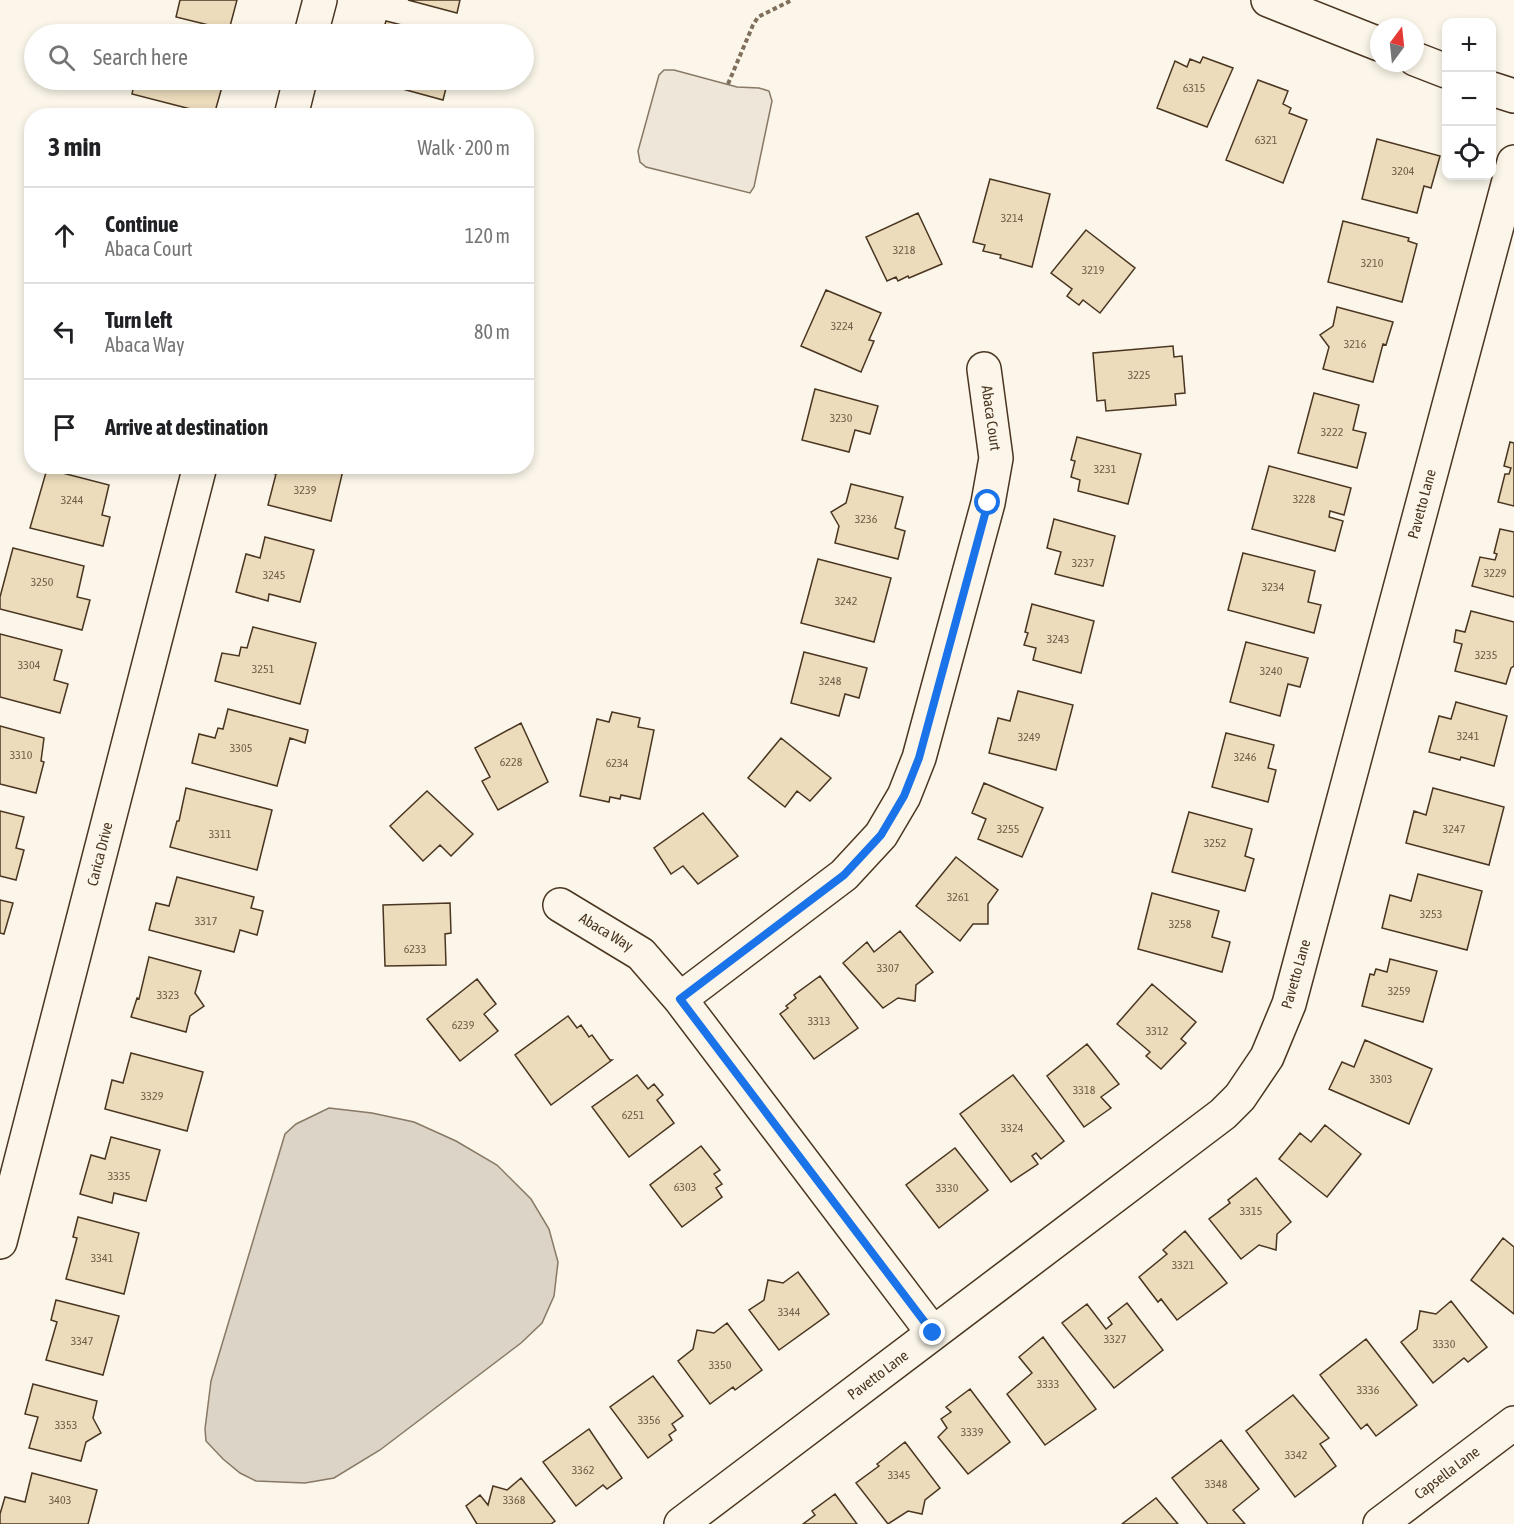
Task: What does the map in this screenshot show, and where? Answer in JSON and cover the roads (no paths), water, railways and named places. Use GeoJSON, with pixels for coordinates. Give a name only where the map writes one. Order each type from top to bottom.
{"type":"FeatureCollection","features":[{"type":"Feature","properties":{"kind":"street"},"geometry":{"type":"LineString","coordinates":[[314,24],[320,0]]}},
{"type":"Feature","properties":{"kind":"street"},"geometry":{"type":"LineString","coordinates":[[1268,0],[1370,40]]}},
{"type":"Feature","properties":{"kind":"street"},"geometry":{"type":"LineString","coordinates":[[1424,62],[1442,69]]}},
{"type":"Feature","properties":{"kind":"street"},"geometry":{"type":"LineString","coordinates":[[293,108],[298,90]]}},
{"type":"Feature","properties":{"kind":"street"},"geometry":{"type":"LineString","coordinates":[[1496,91],[1514,96]]}},
{"type":"Feature","properties":{"kind":"street","name":"Pavetto Lane"},"geometry":{"type":"LineString","coordinates":[[681,1524],[1224,1114],[1240,1097],[1267,1057],[1289,1004],[1514,162]]}},
{"type":"Feature","properties":{"kind":"street","name":"Abaca Court"},"geometry":{"type":"LineString","coordinates":[[680,999],[844,875],[881,835],[904,796],[919,758],[985,515],[994,473],[996,458],[984,369]]}},
{"type":"Feature","properties":{"kind":"street","name":"Carica Drive"},"geometry":{"type":"LineString","coordinates":[[0,1242],[198,474]]}},
{"type":"Feature","properties":{"kind":"street","name":"Abaca Way"},"geometry":{"type":"LineString","coordinates":[[560,904],[641,954],[680,999],[933,1333]]}},
{"type":"Feature","properties":{"kind":"street","name":"Capsella Lane"},"geometry":{"type":"LineString","coordinates":[[1380,1524],[1514,1423]]}}]}
